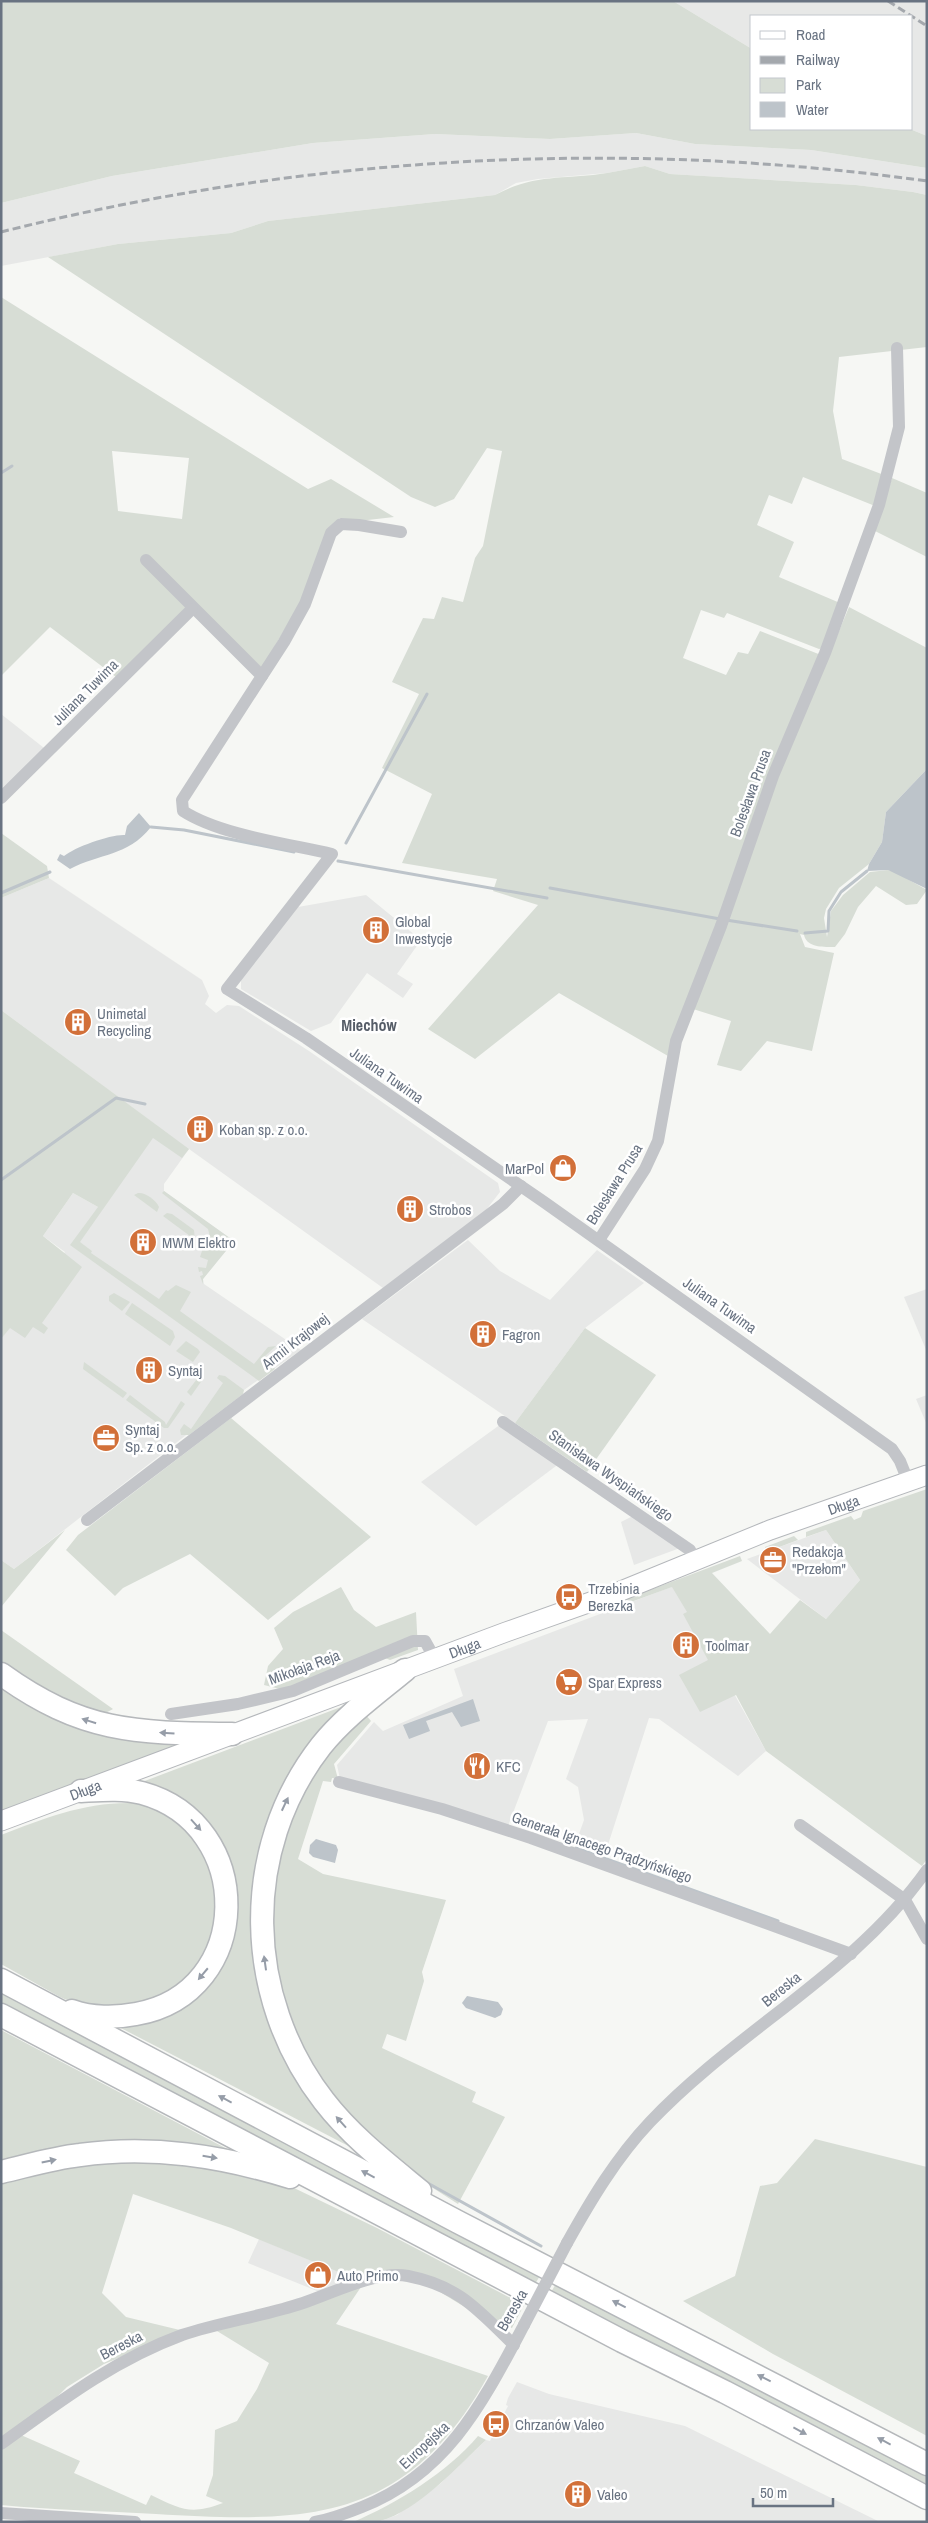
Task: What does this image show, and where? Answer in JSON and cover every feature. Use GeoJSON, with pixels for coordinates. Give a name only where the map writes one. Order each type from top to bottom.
{"type":"FeatureCollection","features":[{"type":"Feature","properties":{"kind":"highway"},"geometry":{"type":"LineString","coordinates":[[404,1670],[341,1723],[321,1746],[292,1790],[274,1832],[265,1868],[261,1898],[264,1965],[276,2010],[292,2048],[323,2100],[366,2146],[458,2222]]}},
{"type":"Feature","properties":{"kind":"highway"},"geometry":{"type":"LineString","coordinates":[[1,1674],[51,1706],[91,1722],[143,1732],[232,1734]]}},
{"type":"Feature","properties":{"kind":"highway"},"geometry":{"type":"LineString","coordinates":[[34,1998],[76,2012],[97,2015],[123,2016],[156,2009],[185,1992],[205,1972],[214,1960],[225,1929],[227,1902],[220,1863],[208,1840],[190,1819],[166,1803],[141,1793],[81,1790]]}},
{"type":"Feature","properties":{"kind":"highway"},"geometry":{"type":"LineString","coordinates":[[1,1980],[458,2222],[838,2416],[927,2464]]}},
{"type":"Feature","properties":{"kind":"highway"},"geometry":{"type":"LineString","coordinates":[[1,2015],[622,2341],[726,2392],[927,2498]]}},
{"type":"Feature","properties":{"kind":"highway"},"geometry":{"type":"LineString","coordinates":[[1,2172],[79,2155],[153,2151],[227,2160],[339,2192]]}},
{"type":"Feature","properties":{"kind":"highway"},"geometry":{"type":"LineString","coordinates":[[726,2392],[838,2416]]}},
{"type":"Feature","properties":{"kind":"main road","name":"Długa"},"geometry":{"type":"LineString","coordinates":[[1,1820],[404,1670],[607,1597],[770,1530],[927,1475]]}},
{"type":"Feature","properties":{"kind":"street","name":"Bolesława Prusa"},"geometry":{"type":"LineString","coordinates":[[599,1240],[645,1169],[658,1141],[676,1041],[728,906],[772,776],[825,653],[879,506],[899,427],[897,348]]}},
{"type":"Feature","properties":{"kind":"street","name":"Juliana Tuwima"},"geometry":{"type":"LineString","coordinates":[[401,532],[341,524],[331,532],[305,604],[284,642],[182,800],[183,811],[195,819],[249,836],[332,854],[228,989],[306,1038],[521,1186],[881,1440],[897,1456],[908,1482]]}},
{"type":"Feature","properties":{"kind":"street"},"geometry":{"type":"LineString","coordinates":[[146,560],[192,609],[262,676]]}},
{"type":"Feature","properties":{"kind":"street","name":"Juliana Tuwima"},"geometry":{"type":"LineString","coordinates":[[1,798],[192,609]]}},
{"type":"Feature","properties":{"kind":"street","name":"Armii Krajowej"},"geometry":{"type":"LineString","coordinates":[[87,1520],[480,1222],[511,1198],[521,1186]]}},
{"type":"Feature","properties":{"kind":"street","name":"Stanisława Wyspiańskiego"},"geometry":{"type":"LineString","coordinates":[[503,1422],[690,1550],[696,1561]]}},
{"type":"Feature","properties":{"kind":"street","name":"Mikołaja Reja"},"geometry":{"type":"LineString","coordinates":[[171,1714],[238,1704],[294,1691],[413,1641],[425,1641],[435,1659]]}},
{"type":"Feature","properties":{"kind":"street","name":"Generała Ignacego Prądzyńskiego"},"geometry":{"type":"LineString","coordinates":[[339,1782],[442,1809],[531,1838],[851,1954]]}},
{"type":"Feature","properties":{"kind":"street"},"geometry":{"type":"LineString","coordinates":[[800,1825],[905,1900],[927,1939]]}},
{"type":"Feature","properties":{"kind":"street","name":"Bereska"},"geometry":{"type":"LineString","coordinates":[[1,2444],[88,2382],[123,2360],[184,2335],[289,2308],[386,2275],[408,2276],[453,2291],[482,2312],[514,2345],[596,2191],[650,2122],[754,2032],[851,1954],[905,1900],[927,1870]]}},
{"type":"Feature","properties":{"kind":"street","name":"Europejska"},"geometry":{"type":"LineString","coordinates":[[315,2522],[343,2515],[378,2501],[423,2472],[460,2434],[476,2412],[514,2345]]}},
{"type":"Feature","properties":{"kind":"street"},"geometry":{"type":"LineString","coordinates":[[1,2513],[135,2522]]}},
{"type":"Feature","properties":{"kind":"shaded area"},"geometry":{"type":"Polygon","coordinates":[[[673,1],[927,1],[927,136],[912,130],[913,15],[750,15],[750,48],[673,1]]]}},
{"type":"Feature","properties":{"kind":"shaded area"},"geometry":{"type":"Polygon","coordinates":[[[636,133],[695,144],[811,150],[927,168],[927,195],[856,185],[670,174],[645,166],[607,173],[538,179],[516,183],[495,195],[268,221],[231,233],[118,244],[1,266],[1,203],[112,176],[313,143],[435,134],[550,139],[636,133]]]}},
{"type":"Feature","properties":{"kind":"shaded area"},"geometry":{"type":"Polygon","coordinates":[[[1,714],[44,748],[1,791],[1,714]]]}},
{"type":"Feature","properties":{"kind":"shaded area"},"geometry":{"type":"Polygon","coordinates":[[[49,878],[202,980],[209,996],[205,1004],[216,1013],[227,1005],[239,1006],[309,1051],[498,1183],[500,1192],[486,1210],[383,1288],[189,1149],[164,1184],[164,1191],[234,1241],[203,1279],[204,1284],[301,1350],[244,1390],[14,1569],[1,1560],[1,1339],[65,1252],[43,1236],[73,1193],[98,1207],[156,1125],[1,1010],[1,898],[49,878]]]}},
{"type":"Feature","properties":{"kind":"shaded area","name":"Global Inwestycje"},"geometry":{"type":"Polygon","coordinates":[[[366,895],[421,940],[397,974],[413,984],[403,998],[367,973],[331,1023],[311,1031],[241,989],[241,972],[298,907],[366,895]]]}},
{"type":"Feature","properties":{"kind":"shaded area"},"geometry":{"type":"Polygon","coordinates":[[[468,1240],[500,1271],[550,1300],[597,1250],[644,1283],[585,1328],[515,1423],[362,1319],[468,1240]]]}},
{"type":"Feature","properties":{"kind":"shaded area"},"geometry":{"type":"Polygon","coordinates":[[[927,1289],[927,1352],[904,1297],[927,1289]]]}},
{"type":"Feature","properties":{"kind":"shaded area"},"geometry":{"type":"Polygon","coordinates":[[[927,1395],[927,1425],[916,1399],[927,1395]]]}},
{"type":"Feature","properties":{"kind":"shaded area"},"geometry":{"type":"Polygon","coordinates":[[[501,1424],[560,1463],[476,1526],[421,1482],[501,1424]]]}},
{"type":"Feature","properties":{"kind":"shaded area"},"geometry":{"type":"Polygon","coordinates":[[[633,1516],[680,1548],[634,1565],[621,1522],[633,1516]]]}},
{"type":"Feature","properties":{"kind":"shaded area"},"geometry":{"type":"Polygon","coordinates":[[[826,1530],[860,1580],[826,1619],[747,1559],[826,1530]]]}},
{"type":"Feature","properties":{"kind":"shaded area"},"geometry":{"type":"Polygon","coordinates":[[[674,1586],[766,1751],[738,1776],[659,1719],[649,1718],[605,1854],[575,1845],[584,1820],[578,1787],[566,1779],[588,1719],[548,1721],[508,1826],[340,1779],[337,1765],[374,1722],[383,1731],[463,1696],[454,1669],[674,1586]]]}},
{"type":"Feature","properties":{"kind":"shaded area"},"geometry":{"type":"Polygon","coordinates":[[[259,2239],[358,2280],[322,2293],[248,2263],[259,2239]]]}},
{"type":"Feature","properties":{"kind":"shaded area","name":"Valeo"},"geometry":{"type":"Polygon","coordinates":[[[517,2382],[549,2394],[685,2426],[880,2522],[378,2522],[397,2515],[440,2484],[486,2440],[490,2441],[508,2406],[506,2405],[508,2398],[517,2382]]]}},
{"type":"Feature","properties":{"kind":"green space"},"geometry":{"type":"Polygon","coordinates":[[[1,1],[673,1],[750,48],[750,130],[912,130],[927,136],[927,168],[811,150],[695,144],[636,133],[550,139],[435,134],[313,143],[112,176],[1,203],[1,1]]]}},
{"type":"Feature","properties":{"kind":"green space"},"geometry":{"type":"Polygon","coordinates":[[[645,166],[670,174],[856,185],[927,195],[927,347],[839,357],[833,411],[842,459],[884,475],[875,506],[803,477],[792,504],[769,495],[757,525],[794,542],[779,577],[840,603],[823,648],[819,649],[727,613],[724,618],[701,610],[683,658],[726,675],[738,652],[748,654],[760,631],[821,655],[790,749],[849,607],[927,648],[927,769],[886,812],[882,842],[869,864],[839,888],[826,909],[824,918],[827,937],[831,911],[843,895],[870,872],[888,870],[895,872],[927,890],[917,904],[906,905],[876,886],[858,907],[845,934],[835,947],[812,945],[804,935],[800,934],[805,947],[834,953],[812,1051],[767,1041],[741,1071],[717,1065],[731,1021],[693,1009],[668,1056],[559,993],[475,1059],[428,1029],[538,905],[493,891],[497,879],[402,863],[432,794],[382,768],[419,694],[392,682],[423,618],[434,619],[442,597],[463,602],[475,558],[483,546],[502,451],[487,448],[454,499],[435,507],[411,497],[48,257],[118,244],[231,233],[268,221],[495,195],[524,183],[537,180],[592,175],[645,166]]]}},
{"type":"Feature","properties":{"kind":"green space"},"geometry":{"type":"Polygon","coordinates":[[[1,297],[308,489],[331,479],[394,517],[359,521],[339,518],[302,600],[262,668],[194,603],[116,677],[50,627],[1,676],[1,297]],[[112,451],[118,511],[182,519],[189,458],[112,451]]]}},
{"type":"Feature","properties":{"kind":"green space"},"geometry":{"type":"Polygon","coordinates":[[[892,478],[927,493],[927,557],[875,531],[892,478]]]}},
{"type":"Feature","properties":{"kind":"green space"},"geometry":{"type":"Polygon","coordinates":[[[1,833],[47,866],[49,878],[1,898],[1,833]]]}},
{"type":"Feature","properties":{"kind":"green space"},"geometry":{"type":"Polygon","coordinates":[[[1,1010],[189,1149],[182,1158],[153,1138],[80,1242],[92,1251],[91,1253],[159,1299],[166,1290],[168,1291],[176,1285],[191,1292],[180,1311],[254,1364],[268,1347],[276,1346],[265,1356],[275,1369],[259,1381],[70,1245],[98,1207],[73,1193],[43,1236],[82,1267],[42,1323],[48,1328],[44,1334],[33,1327],[25,1338],[10,1328],[1,1339],[1,1010]]]}},
{"type":"Feature","properties":{"kind":"green space"},"geometry":{"type":"Polygon","coordinates":[[[164,1191],[234,1241],[203,1279],[203,1284],[200,1276],[203,1275],[202,1271],[199,1272],[198,1267],[206,1268],[208,1260],[200,1257],[203,1248],[211,1251],[204,1247],[210,1237],[208,1229],[162,1193],[164,1191]]]}},
{"type":"Feature","properties":{"kind":"green space"},"geometry":{"type":"Polygon","coordinates":[[[138,1193],[147,1195],[155,1202],[159,1207],[157,1212],[134,1195],[138,1193]]]}},
{"type":"Feature","properties":{"kind":"green space"},"geometry":{"type":"Polygon","coordinates":[[[167,1213],[172,1214],[194,1230],[195,1241],[189,1250],[181,1249],[190,1236],[163,1216],[167,1213]]]}},
{"type":"Feature","properties":{"kind":"green space"},"geometry":{"type":"Polygon","coordinates":[[[114,1293],[130,1302],[122,1311],[109,1301],[109,1296],[114,1293]]]}},
{"type":"Feature","properties":{"kind":"green space"},"geometry":{"type":"Polygon","coordinates":[[[132,1303],[173,1331],[175,1337],[170,1346],[125,1314],[132,1303]]]}},
{"type":"Feature","properties":{"kind":"green space"},"geometry":{"type":"Polygon","coordinates":[[[585,1328],[656,1375],[587,1472],[515,1423],[585,1328]]]}},
{"type":"Feature","properties":{"kind":"green space"},"geometry":{"type":"Polygon","coordinates":[[[186,1341],[200,1352],[193,1362],[176,1351],[186,1341]]]}},
{"type":"Feature","properties":{"kind":"green space"},"geometry":{"type":"Polygon","coordinates":[[[84,1362],[127,1393],[123,1398],[83,1369],[84,1362]]]}},
{"type":"Feature","properties":{"kind":"green space"},"geometry":{"type":"Polygon","coordinates":[[[200,1375],[203,1379],[191,1396],[187,1392],[200,1375]]]}},
{"type":"Feature","properties":{"kind":"green space"},"geometry":{"type":"Polygon","coordinates":[[[219,1375],[225,1376],[244,1390],[243,1394],[189,1435],[181,1435],[180,1430],[184,1424],[191,1429],[223,1383],[217,1378],[219,1375]]]}},
{"type":"Feature","properties":{"kind":"green space"},"geometry":{"type":"Polygon","coordinates":[[[130,1395],[165,1422],[166,1425],[181,1401],[185,1404],[168,1428],[164,1428],[126,1400],[130,1395]]]}},
{"type":"Feature","properties":{"kind":"green space"},"geometry":{"type":"Polygon","coordinates":[[[231,1418],[371,1537],[268,1620],[190,1554],[123,1588],[115,1596],[66,1550],[78,1535],[231,1418]]]}},
{"type":"Feature","properties":{"kind":"green space"},"geometry":{"type":"Polygon","coordinates":[[[927,1489],[927,1859],[922,1866],[766,1751],[736,1695],[700,1712],[679,1675],[708,1660],[683,1614],[687,1612],[672,1587],[631,1602],[626,1599],[740,1556],[742,1561],[712,1573],[770,1634],[800,1600],[826,1619],[860,1580],[826,1530],[806,1537],[806,1532],[851,1516],[854,1520],[861,1517],[863,1511],[927,1489]]]}},
{"type":"Feature","properties":{"kind":"green space"},"geometry":{"type":"Polygon","coordinates":[[[65,1530],[1,1607],[1,1560],[14,1569],[65,1530]]]}},
{"type":"Feature","properties":{"kind":"green space"},"geometry":{"type":"Polygon","coordinates":[[[794,1536],[798,1540],[766,1552],[765,1547],[794,1536]]]}},
{"type":"Feature","properties":{"kind":"green space"},"geometry":{"type":"Polygon","coordinates":[[[341,1587],[354,1610],[376,1627],[416,1612],[418,1650],[390,1660],[373,1653],[284,1690],[264,1685],[268,1666],[283,1649],[274,1628],[293,1612],[341,1587]]]}},
{"type":"Feature","properties":{"kind":"green space"},"geometry":{"type":"Polygon","coordinates":[[[1,1630],[113,1709],[96,1718],[1,1667],[1,1630]]]}},
{"type":"Feature","properties":{"kind":"green space"},"geometry":{"type":"Polygon","coordinates":[[[1,1682],[190,1740],[1,1811],[1,1682]]]}},
{"type":"Feature","properties":{"kind":"green space"},"geometry":{"type":"Polygon","coordinates":[[[357,1701],[278,1807],[267,1999],[360,2152],[117,2026],[205,1986],[229,1865],[134,1785],[357,1701]]]}},
{"type":"Feature","properties":{"kind":"green space"},"geometry":{"type":"Polygon","coordinates":[[[365,1714],[371,1721],[334,1764],[338,1779],[332,1778],[331,1782],[323,1781],[298,1859],[323,1874],[446,1900],[422,1972],[424,1981],[406,2041],[387,2034],[382,2048],[476,2092],[472,2102],[505,2117],[458,2204],[397,2165],[364,2137],[298,2046],[271,1964],[271,1869],[312,1769],[365,1714]]]}},
{"type":"Feature","properties":{"kind":"green space"},"geometry":{"type":"Polygon","coordinates":[[[132,1799],[170,1813],[210,1857],[218,1915],[202,1962],[179,1986],[146,2004],[86,2008],[60,1997],[1,1964],[1,1835],[63,1813],[95,1806],[128,1803],[132,1799]]]}},
{"type":"Feature","properties":{"kind":"green space"},"geometry":{"type":"Polygon","coordinates":[[[1,1990],[542,2272],[534,2286],[1,2007],[1,1990]]]}},
{"type":"Feature","properties":{"kind":"green space"},"geometry":{"type":"Polygon","coordinates":[[[1,2030],[250,2161],[227,2155],[1,2167],[1,2030]]]}},
{"type":"Feature","properties":{"kind":"green space"},"geometry":{"type":"Polygon","coordinates":[[[815,2139],[927,2167],[927,2436],[773,2354],[683,2301],[735,2276],[760,2186],[777,2183],[815,2139]]]}},
{"type":"Feature","properties":{"kind":"green space"},"geometry":{"type":"Polygon","coordinates":[[[184,2160],[292,2187],[377,2228],[524,2305],[512,2328],[506,2327],[504,2331],[409,2273],[358,2280],[231,2228],[133,2194],[102,2293],[126,2317],[184,2331],[104,2364],[67,2387],[49,2405],[1,2440],[1,2179],[66,2164],[184,2160]]]}},
{"type":"Feature","properties":{"kind":"green space"},"geometry":{"type":"Polygon","coordinates":[[[558,2280],[927,2470],[927,2490],[550,2294],[558,2280]]]}},
{"type":"Feature","properties":{"kind":"green space"},"geometry":{"type":"Polygon","coordinates":[[[361,2287],[336,2324],[488,2376],[456,2425],[423,2461],[387,2487],[349,2504],[307,2513],[261,2517],[211,2517],[1,2505],[1,2449],[21,2435],[80,2461],[74,2473],[146,2505],[151,2495],[179,2507],[194,2510],[223,2503],[206,2496],[213,2475],[215,2430],[237,2421],[257,2389],[269,2363],[217,2331],[361,2287]]]}},
{"type":"Feature","properties":{"kind":"green space"},"geometry":{"type":"Polygon","coordinates":[[[478,2436],[486,2440],[437,2486],[409,2508],[380,2521],[353,2522],[386,2506],[420,2486],[452,2462],[478,2436]]]}},
{"type":"Feature","properties":{"kind":"water"},"geometry":{"type":"Polygon","coordinates":[[[927,769],[927,889],[888,870],[867,871],[882,842],[886,812],[927,769]]]}},
{"type":"Feature","properties":{"kind":"water"},"geometry":{"type":"Polygon","coordinates":[[[139,813],[151,827],[132,844],[70,869],[57,860],[60,854],[64,856],[93,842],[125,835],[127,826],[139,813]]]}},
{"type":"Feature","properties":{"kind":"water"},"geometry":{"type":"Polygon","coordinates":[[[473,1699],[480,1721],[461,1727],[452,1712],[426,1721],[430,1731],[409,1739],[403,1725],[473,1699]]]}},
{"type":"Feature","properties":{"kind":"water"},"geometry":{"type":"Polygon","coordinates":[[[316,1839],[336,1845],[338,1850],[335,1863],[313,1857],[309,1853],[310,1845],[316,1839]]]}},
{"type":"Feature","properties":{"kind":"water"},"geometry":{"type":"Polygon","coordinates":[[[467,1996],[498,2002],[503,2009],[501,2015],[495,2018],[466,2008],[462,2003],[467,1996]]]}},
{"type":"Feature","properties":{"kind":"waterway"},"geometry":{"type":"LineString","coordinates":[[1,473],[12,466]]}},
{"type":"Feature","properties":{"kind":"waterway"},"geometry":{"type":"LineString","coordinates":[[346,843],[427,694]]}},
{"type":"Feature","properties":{"kind":"waterway"},"geometry":{"type":"LineString","coordinates":[[151,827],[184,830],[294,852]]}},
{"type":"Feature","properties":{"kind":"waterway"},"geometry":{"type":"LineString","coordinates":[[338,861],[547,898]]}},
{"type":"Feature","properties":{"kind":"waterway"},"geometry":{"type":"LineString","coordinates":[[805,933],[828,931],[829,911],[841,892],[867,871]]}},
{"type":"Feature","properties":{"kind":"waterway"},"geometry":{"type":"LineString","coordinates":[[1,893],[50,872]]}},
{"type":"Feature","properties":{"kind":"waterway"},"geometry":{"type":"LineString","coordinates":[[550,888],[720,919]]}},
{"type":"Feature","properties":{"kind":"waterway"},"geometry":{"type":"LineString","coordinates":[[726,920],[797,931]]}},
{"type":"Feature","properties":{"kind":"waterway"},"geometry":{"type":"LineString","coordinates":[[1,1180],[116,1098],[145,1104]]}},
{"type":"Feature","properties":{"kind":"waterway"},"geometry":{"type":"LineString","coordinates":[[576,1848],[778,1921]]}},
{"type":"Feature","properties":{"kind":"waterway"},"geometry":{"type":"LineString","coordinates":[[424,2181],[541,2246]]}},
{"type":"Feature","properties":{"kind":"railway"},"geometry":{"type":"LineString","coordinates":[[888,1],[910,15]]}},
{"type":"Feature","properties":{"kind":"railway"},"geometry":{"type":"LineString","coordinates":[[913,17],[927,26]]}},
{"type":"Feature","properties":{"kind":"railway"},"geometry":{"type":"LineString","coordinates":[[1,232],[115,206],[230,186],[345,171],[461,162],[578,158],[694,160],[811,168],[927,181]]}},
{"type":"Feature","properties":{"kind":"place","name":"Global Inwestycje"},"geometry":{"type":"Point","coordinates":[376,930]}},
{"type":"Feature","properties":{"kind":"place","name":"Unimetal Recycling"},"geometry":{"type":"Point","coordinates":[78,1022]}},
{"type":"Feature","properties":{"kind":"place","name":"Koban sp. z o.o."},"geometry":{"type":"Point","coordinates":[200,1129]}},
{"type":"Feature","properties":{"kind":"place","name":"MarPol"},"geometry":{"type":"Point","coordinates":[563,1168]}},
{"type":"Feature","properties":{"kind":"place","name":"Strobos"},"geometry":{"type":"Point","coordinates":[410,1209]}},
{"type":"Feature","properties":{"kind":"place","name":"MWM Elektro"},"geometry":{"type":"Point","coordinates":[143,1242]}},
{"type":"Feature","properties":{"kind":"place","name":"Fagron"},"geometry":{"type":"Point","coordinates":[483,1334]}},
{"type":"Feature","properties":{"kind":"place","name":"Syntaj"},"geometry":{"type":"Point","coordinates":[149,1370]}},
{"type":"Feature","properties":{"kind":"place","name":"Syntaj Sp. z o.o."},"geometry":{"type":"Point","coordinates":[106,1438]}},
{"type":"Feature","properties":{"kind":"place","name":"Redakcja \"Przełom\""},"geometry":{"type":"Point","coordinates":[773,1560]}},
{"type":"Feature","properties":{"kind":"place","name":"Trzebinia Berezka"},"geometry":{"type":"Point","coordinates":[569,1597]}},
{"type":"Feature","properties":{"kind":"place","name":"Toolmar"},"geometry":{"type":"Point","coordinates":[686,1645]}},
{"type":"Feature","properties":{"kind":"place","name":"Spar Express"},"geometry":{"type":"Point","coordinates":[569,1682]}},
{"type":"Feature","properties":{"kind":"place","name":"KFC"},"geometry":{"type":"Point","coordinates":[477,1766]}},
{"type":"Feature","properties":{"kind":"place","name":"Auto Primo"},"geometry":{"type":"Point","coordinates":[318,2275]}},
{"type":"Feature","properties":{"kind":"place","name":"Chrzanów Valeo"},"geometry":{"type":"Point","coordinates":[496,2424]}},
{"type":"Feature","properties":{"kind":"place","name":"Valeo"},"geometry":{"type":"Point","coordinates":[578,2494]}},
{"type":"Feature","properties":{"kind":"district","name":"Miechów"},"geometry":{"type":"Point","coordinates":[369,1025]}}]}
